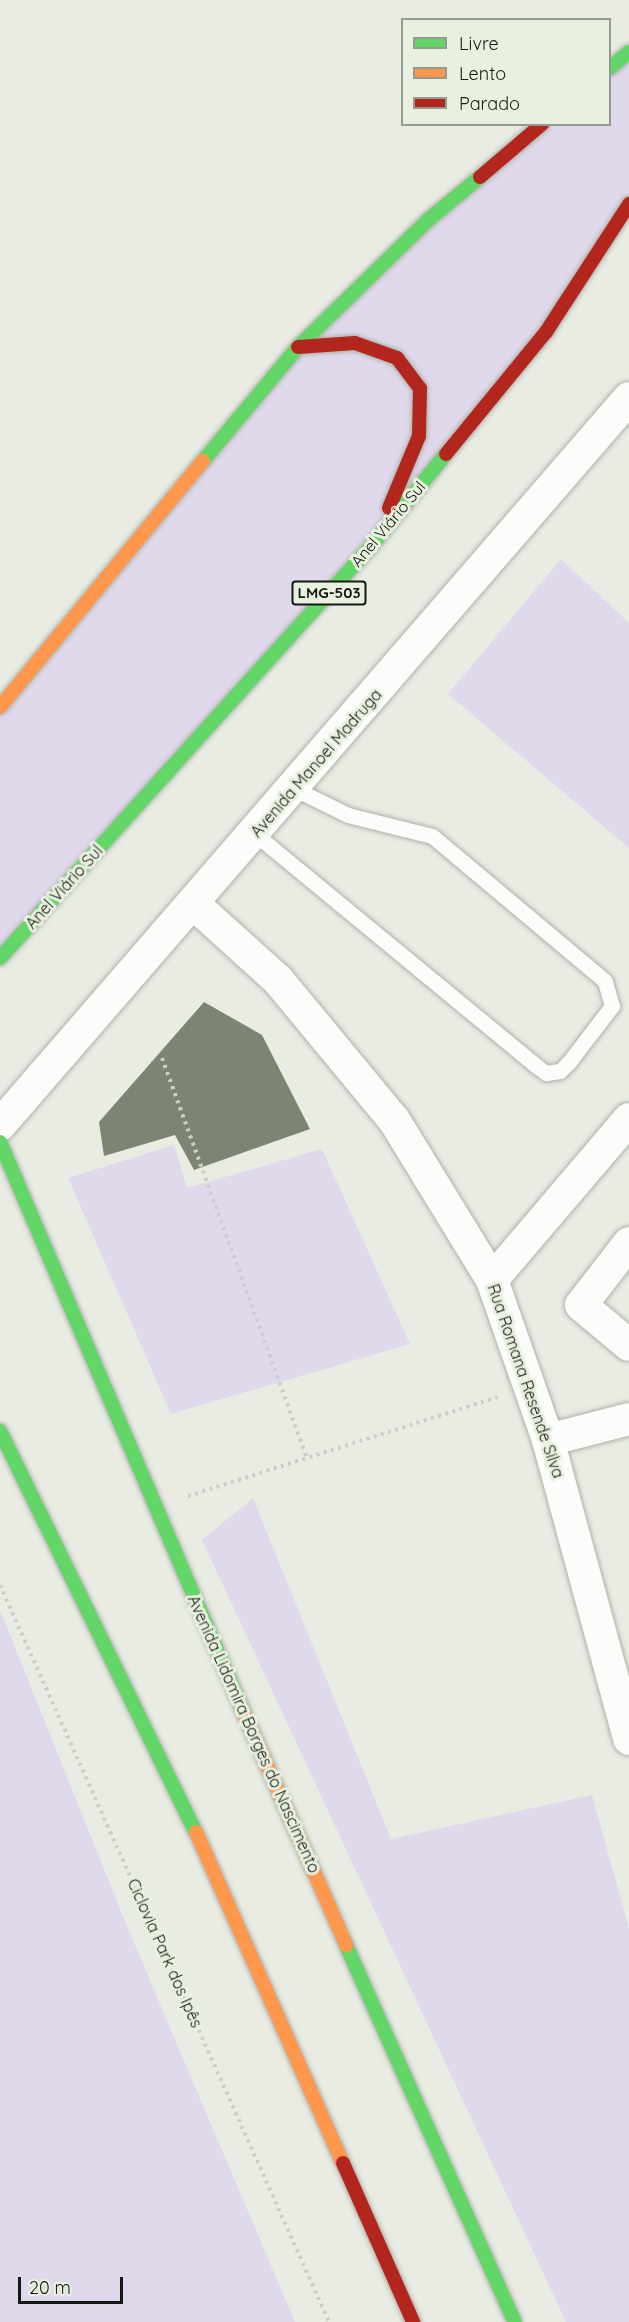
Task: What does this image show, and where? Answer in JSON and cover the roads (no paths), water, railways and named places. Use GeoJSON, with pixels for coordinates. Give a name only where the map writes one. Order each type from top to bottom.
{"type":"FeatureCollection","features":[{"type":"Feature","properties":{"kind":"street"},"geometry":{"type":"LineString","coordinates":[[611,66],[629,52]]}},
{"type":"Feature","properties":{"kind":"street"},"geometry":{"type":"LineString","coordinates":[[0,707],[298,347],[427,221],[540,126]]}},
{"type":"Feature","properties":{"kind":"street","name":"Anel Viário Sul"},"geometry":{"type":"LineString","coordinates":[[0,958],[372,545],[546,332],[629,204]]}},
{"type":"Feature","properties":{"kind":"street"},"geometry":{"type":"LineString","coordinates":[[298,347],[355,343],[398,358],[420,388],[419,436],[372,545]]}},
{"type":"Feature","properties":{"kind":"street","name":"Avenida Manoel Madruga"},"geometry":{"type":"LineString","coordinates":[[0,1125],[195,905],[629,398]]}},
{"type":"Feature","properties":{"kind":"street","name":"Rua Romana Resende Silva"},"geometry":{"type":"LineString","coordinates":[[195,905],[278,980],[394,1120],[492,1280],[548,1440],[629,1739]]}},
{"type":"Feature","properties":{"kind":"street"},"geometry":{"type":"LineString","coordinates":[[492,1280],[629,1119]]}},
{"type":"Feature","properties":{"kind":"street","name":"Avenida Lidomira Borges do Nascimento"},"geometry":{"type":"LineString","coordinates":[[0,1142],[156,1507],[515,2322]]}},
{"type":"Feature","properties":{"kind":"street"},"geometry":{"type":"LineString","coordinates":[[629,1243],[581,1305],[629,1345]]}},
{"type":"Feature","properties":{"kind":"street"},"geometry":{"type":"LineString","coordinates":[[548,1440],[629,1419]]}},
{"type":"Feature","properties":{"kind":"street"},"geometry":{"type":"LineString","coordinates":[[0,1431],[196,1833],[413,2322]]}},
{"type":"Feature","properties":{"kind":"lane"},"geometry":{"type":"LineString","coordinates":[[255,834],[546,1073],[560,1071],[569,1062],[612,1006],[605,981],[432,837],[348,815],[295,789]]}}]}
